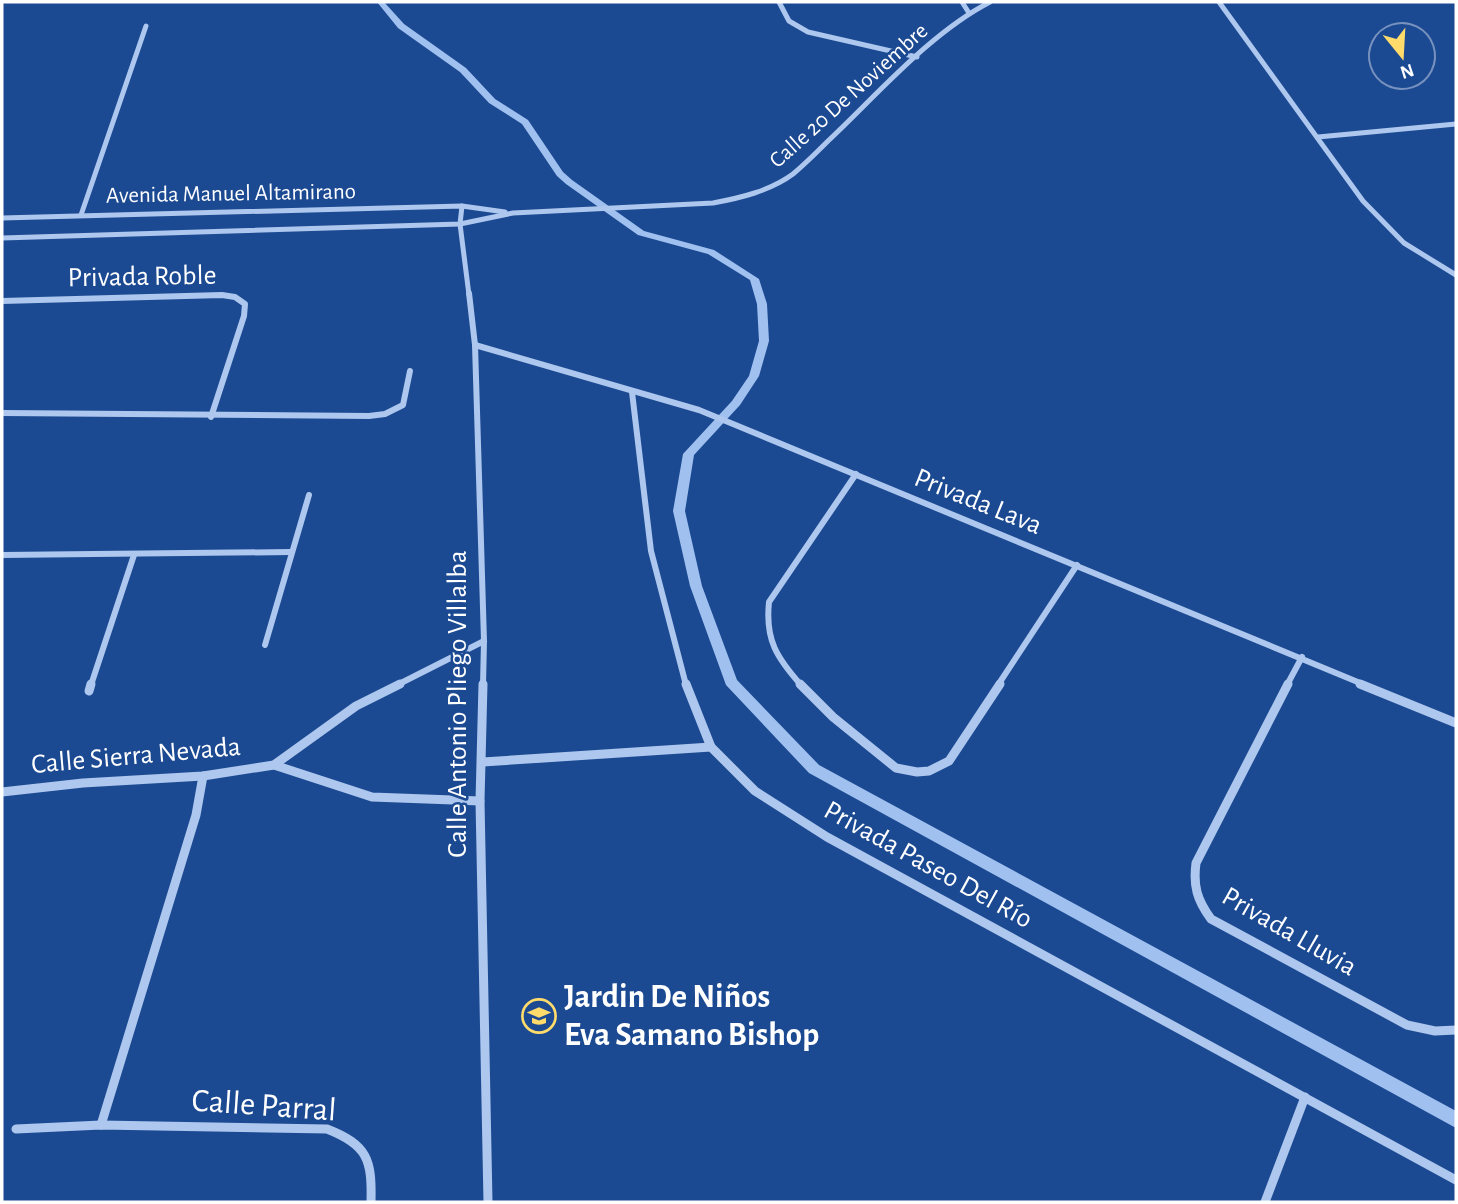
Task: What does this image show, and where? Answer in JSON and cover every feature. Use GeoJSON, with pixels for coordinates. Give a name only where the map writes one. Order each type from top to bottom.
{"type":"FeatureCollection","features":[{"type":"Feature","properties":{"kind":"street"},"geometry":{"type":"LineString","coordinates":[[779,2],[789,21],[808,32],[917,57]]}},
{"type":"Feature","properties":{"kind":"street"},"geometry":{"type":"LineString","coordinates":[[962,2],[969,13]]}},
{"type":"Feature","properties":{"kind":"street","name":"Calle 20 De Noviembre"},"geometry":{"type":"LineString","coordinates":[[460,224],[513,213],[730,200],[775,186],[793,174],[917,57],[969,13],[990,2]]}},
{"type":"Feature","properties":{"kind":"street"},"geometry":{"type":"LineString","coordinates":[[1219,2],[1363,201],[1404,243],[1456,275]]}},
{"type":"Feature","properties":{"kind":"street"},"geometry":{"type":"LineString","coordinates":[[81,215],[146,26]]}},
{"type":"Feature","properties":{"kind":"street"},"geometry":{"type":"LineString","coordinates":[[1318,137],[1456,124]]}},
{"type":"Feature","properties":{"kind":"street","name":"Calle 20 De Noviembre"},"geometry":{"type":"LineString","coordinates":[[462,206],[513,213]]}},
{"type":"Feature","properties":{"kind":"street","name":"Avenida Manuel Altamirano"},"geometry":{"type":"LineString","coordinates":[[2,218],[462,206]]}},
{"type":"Feature","properties":{"kind":"street","name":"Calle Antonio Pliego Villalba"},"geometry":{"type":"LineString","coordinates":[[462,206],[460,224],[475,345],[484,641],[480,801],[488,1202]]}},
{"type":"Feature","properties":{"kind":"street","name":"Avenida Manuel Altamirano"},"geometry":{"type":"LineString","coordinates":[[2,238],[460,224]]}},
{"type":"Feature","properties":{"kind":"street","name":"Privada Roble"},"geometry":{"type":"LineString","coordinates":[[3,303],[222,295],[241,300],[245,304],[244,316],[211,417]]}},
{"type":"Feature","properties":{"kind":"street","name":"Privada Lava"},"geometry":{"type":"LineString","coordinates":[[475,345],[699,410],[1302,657],[1456,723]]}},
{"type":"Feature","properties":{"kind":"street"},"geometry":{"type":"LineString","coordinates":[[2,413],[211,417],[385,414],[402,405],[410,372]]}},
{"type":"Feature","properties":{"kind":"street","name":"Privada Paseo Del Río"},"geometry":{"type":"LineString","coordinates":[[632,392],[651,551],[686,684],[711,747],[755,790],[827,837],[1456,1180]]}},
{"type":"Feature","properties":{"kind":"street"},"geometry":{"type":"LineString","coordinates":[[856,474],[769,602],[765,613],[766,626],[776,655],[803,688],[897,768],[914,774],[933,770],[949,761],[1077,565]]}},
{"type":"Feature","properties":{"kind":"street"},"geometry":{"type":"LineString","coordinates":[[265,645],[309,495]]}},
{"type":"Feature","properties":{"kind":"street"},"geometry":{"type":"LineString","coordinates":[[2,555],[291,552]]}},
{"type":"Feature","properties":{"kind":"street"},"geometry":{"type":"LineString","coordinates":[[89,691],[134,555]]}},
{"type":"Feature","properties":{"kind":"street","name":"Calle Sierra Nevada"},"geometry":{"type":"LineString","coordinates":[[274,765],[356,706],[484,641]]}},
{"type":"Feature","properties":{"kind":"street","name":"Privada Lluvia"},"geometry":{"type":"LineString","coordinates":[[1302,657],[1196,863],[1192,886],[1198,903],[1211,919],[1407,1025],[1435,1031],[1456,1030]]}},
{"type":"Feature","properties":{"kind":"street"},"geometry":{"type":"LineString","coordinates":[[482,762],[711,747]]}},
{"type":"Feature","properties":{"kind":"street","name":"Calle Sierra Nevada"},"geometry":{"type":"LineString","coordinates":[[2,792],[83,783],[203,776],[274,765],[372,797],[480,801]]}},
{"type":"Feature","properties":{"kind":"street"},"geometry":{"type":"LineString","coordinates":[[16,1129],[101,1125],[196,814],[203,776]]}},
{"type":"Feature","properties":{"kind":"street"},"geometry":{"type":"LineString","coordinates":[[1265,1202],[1305,1097]]}},
{"type":"Feature","properties":{"kind":"street","name":"Calle Parral"},"geometry":{"type":"LineString","coordinates":[[101,1125],[327,1129],[349,1136],[365,1150],[371,1177],[371,1202]]}},
{"type":"Feature","properties":{"kind":"waterway"},"geometry":{"type":"LineString","coordinates":[[380,2],[401,26],[463,70],[492,101],[525,122],[560,174],[569,182],[641,233],[711,252],[754,279],[762,304],[764,341],[754,376],[736,403],[689,454],[679,511],[696,586],[731,682],[814,769],[1456,1120]]}},
{"type":"Feature","properties":{"kind":"place","name":"Jardin De Niños Eva Samano Bishop"},"geometry":{"type":"Point","coordinates":[539,1016]}}]}
